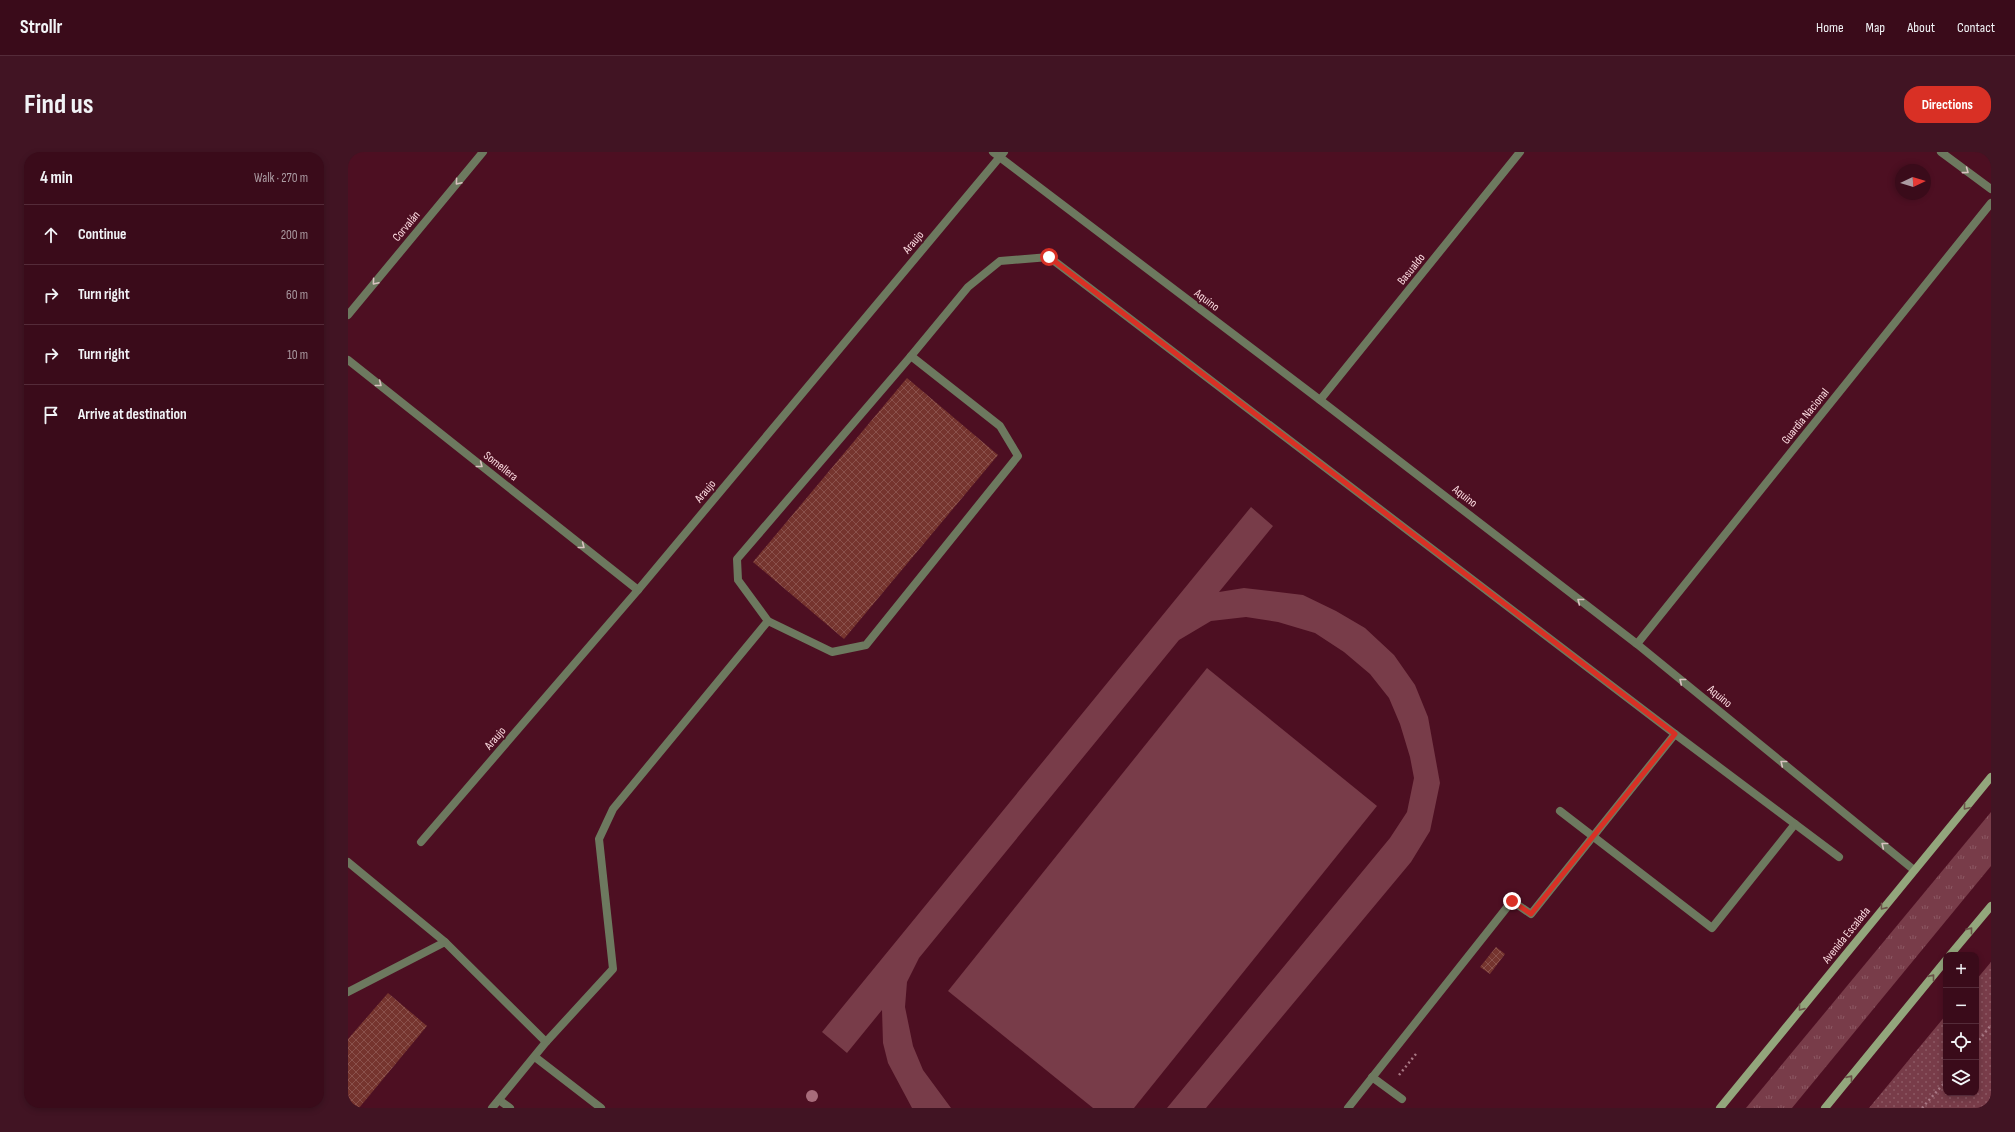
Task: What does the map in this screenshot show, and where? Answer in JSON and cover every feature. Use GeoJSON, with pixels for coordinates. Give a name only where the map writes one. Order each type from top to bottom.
{"type":"FeatureCollection","features":[{"type":"Feature","properties":{"kind":"main road","name":"Avenida Escalada"},"geometry":{"type":"LineString","coordinates":[[1720,1108],[1991,777]]}},
{"type":"Feature","properties":{"kind":"main road"},"geometry":{"type":"LineString","coordinates":[[1953,952],[1991,906]]}},
{"type":"Feature","properties":{"kind":"main road"},"geometry":{"type":"LineString","coordinates":[[1825,1108],[1943,964]]}},
{"type":"Feature","properties":{"kind":"street","name":"Corvalán"},"geometry":{"type":"LineString","coordinates":[[348,315],[483,152]]}},
{"type":"Feature","properties":{"kind":"street","name":"Aquino"},"geometry":{"type":"LineString","coordinates":[[993,152],[1002,155],[1637,644],[1914,870]]}},
{"type":"Feature","properties":{"kind":"street","name":"Basualdo"},"geometry":{"type":"LineString","coordinates":[[1320,400],[1520,152]]}},
{"type":"Feature","properties":{"kind":"street"},"geometry":{"type":"LineString","coordinates":[[1941,152],[1991,190]]}},
{"type":"Feature","properties":{"kind":"street","name":"Araujo"},"geometry":{"type":"LineString","coordinates":[[421,842],[638,590],[1002,155]]}},
{"type":"Feature","properties":{"kind":"street","name":"Guardia Nacional"},"geometry":{"type":"LineString","coordinates":[[1637,644],[1991,203]]}},
{"type":"Feature","properties":{"kind":"street"},"geometry":{"type":"LineString","coordinates":[[911,356],[1000,426],[1018,456],[866,645],[832,652],[768,621],[738,580],[737,559],[911,356],[968,287],[1000,261],[1049,257],[1675,734],[1839,857]]}},
{"type":"Feature","properties":{"kind":"street","name":"Somellera"},"geometry":{"type":"LineString","coordinates":[[348,360],[638,590]]}},
{"type":"Feature","properties":{"kind":"street"},"geometry":{"type":"LineString","coordinates":[[492,1108],[546,1042],[613,969],[599,839],[613,810],[768,621]]}},
{"type":"Feature","properties":{"kind":"street"},"geometry":{"type":"LineString","coordinates":[[1348,1108],[1512,901],[1531,914],[1675,734]]}},
{"type":"Feature","properties":{"kind":"street"},"geometry":{"type":"LineString","coordinates":[[1560,811],[1712,928],[1795,824]]}},
{"type":"Feature","properties":{"kind":"street"},"geometry":{"type":"LineString","coordinates":[[348,862],[444,942],[546,1042]]}},
{"type":"Feature","properties":{"kind":"street"},"geometry":{"type":"LineString","coordinates":[[348,992],[444,942]]}},
{"type":"Feature","properties":{"kind":"street"},"geometry":{"type":"LineString","coordinates":[[534,1057],[601,1108]]}},
{"type":"Feature","properties":{"kind":"street"},"geometry":{"type":"LineString","coordinates":[[1372,1077],[1402,1099]]}},
{"type":"Feature","properties":{"kind":"street"},"geometry":{"type":"LineString","coordinates":[[499,1100],[510,1108]]}},
{"type":"Feature","properties":{"kind":"path"},"geometry":{"type":"LineString","coordinates":[[1979,1040],[1991,1025]]}},
{"type":"Feature","properties":{"kind":"path"},"geometry":{"type":"LineString","coordinates":[[1388,1089],[1420,1048]]}},
{"type":"Feature","properties":{"kind":"path"},"geometry":{"type":"LineString","coordinates":[[1922,1108],[1943,1084]]}},
{"type":"Feature","properties":{"kind":"green space"},"geometry":{"type":"Polygon","coordinates":[[[1251,507],[1273,526],[1219,592],[1244,588],[1303,595],[1336,611],[1365,628],[1394,655],[1415,685],[1428,717],[1440,783],[1430,831],[1411,862],[1206,1108],[1167,1108],[1390,838],[1407,812],[1414,778],[1410,757],[1400,724],[1389,698],[1370,674],[1344,652],[1315,633],[1278,622],[1246,617],[1211,621],[1179,640],[919,958],[907,982],[905,1007],[913,1046],[923,1070],[951,1108],[912,1108],[888,1063],[883,1043],[882,1010],[847,1053],[822,1032],[1251,507]]]}},
{"type":"Feature","properties":{"kind":"green space"},"geometry":{"type":"Polygon","coordinates":[[[1207,668],[1377,806],[1134,1108],[1093,1108],[948,991],[1207,668]]]}},
{"type":"Feature","properties":{"kind":"green space"},"geometry":{"type":"Polygon","coordinates":[[[1991,812],[1991,866],[1792,1108],[1746,1108],[1991,812]]]}},
{"type":"Feature","properties":{"kind":"green space"},"geometry":{"type":"Polygon","coordinates":[[[1991,962],[1991,1108],[1869,1108],[1943,1019],[1943,1096],[1979,1096],[1979,976],[1991,962]]]}},
{"type":"Feature","properties":{"kind":"building"},"geometry":{"type":"Polygon","coordinates":[[[907,378],[998,455],[844,639],[753,562],[907,378]]]}},
{"type":"Feature","properties":{"kind":"building"},"geometry":{"type":"Polygon","coordinates":[[[1496,947],[1505,954],[1490,974],[1480,967],[1496,947]]]}},
{"type":"Feature","properties":{"kind":"building"},"geometry":{"type":"Polygon","coordinates":[[[388,993],[427,1026],[359,1108],[353,1108],[348,1104],[348,1039],[388,993]]]}},
{"type":"Feature","properties":{"kind":"route"},"geometry":{"type":"LineString","coordinates":[[1049,257],[1675,734],[1531,914],[1512,901]]}}]}
